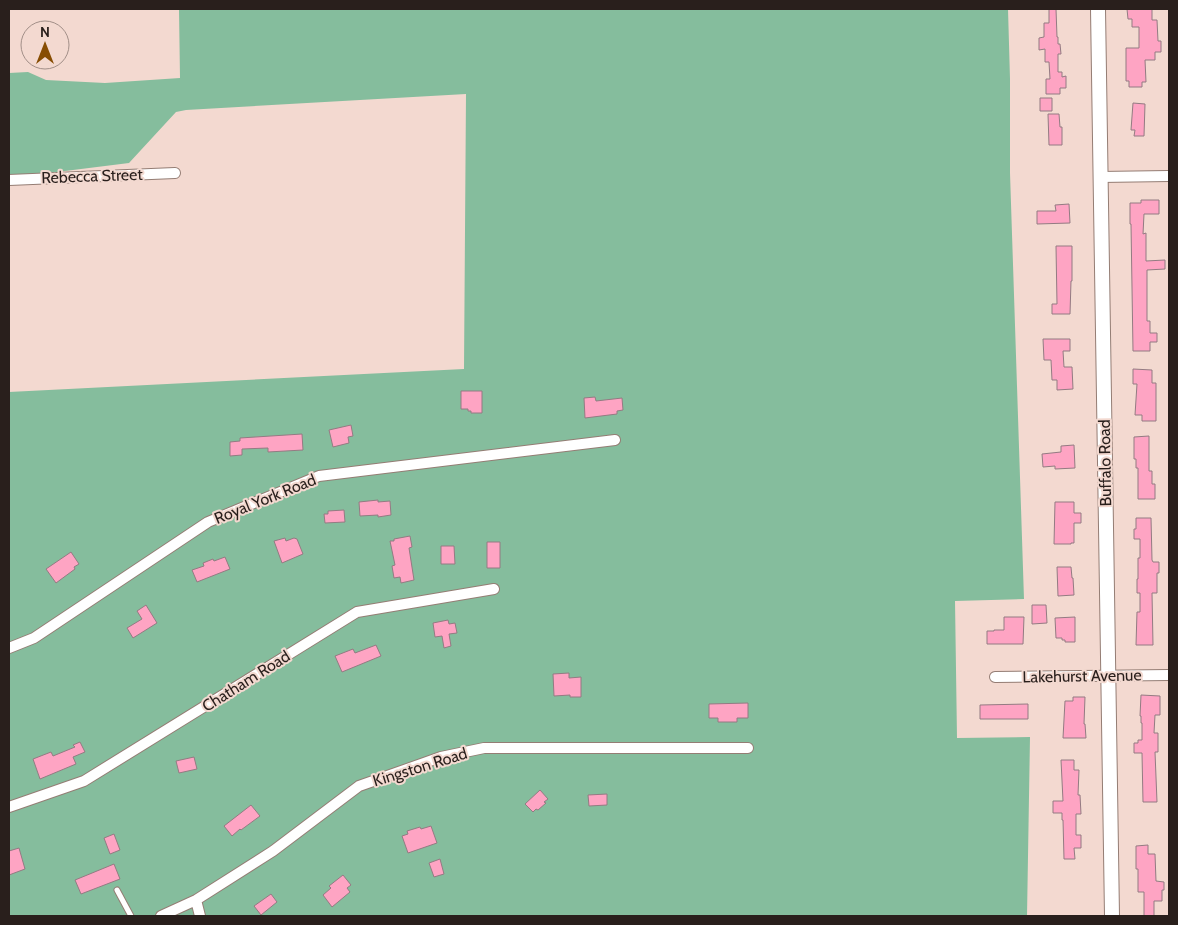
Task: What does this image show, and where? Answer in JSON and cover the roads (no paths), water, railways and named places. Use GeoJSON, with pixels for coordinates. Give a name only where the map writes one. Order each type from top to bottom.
{"type":"FeatureCollection","features":[{"type":"Feature","properties":{"kind":"street","name":"Buffalo Road"},"geometry":{"type":"LineString","coordinates":[[1098,9],[1112,916]]}},
{"type":"Feature","properties":{"kind":"street","name":"Rebecca Street"},"geometry":{"type":"LineString","coordinates":[[9,180],[175,173]]}},
{"type":"Feature","properties":{"kind":"street"},"geometry":{"type":"LineString","coordinates":[[1100,177],[1169,176]]}},
{"type":"Feature","properties":{"kind":"street","name":"Royal York Road"},"geometry":{"type":"LineString","coordinates":[[9,648],[34,638],[208,522],[319,476],[615,440]]}},
{"type":"Feature","properties":{"kind":"street","name":"Chatham Road"},"geometry":{"type":"LineString","coordinates":[[9,807],[84,781],[357,612],[494,589]]}},
{"type":"Feature","properties":{"kind":"street","name":"Lakehurst Avenue"},"geometry":{"type":"LineString","coordinates":[[995,678],[1169,675]]}},
{"type":"Feature","properties":{"kind":"street","name":"Kingston Road"},"geometry":{"type":"LineString","coordinates":[[161,916],[196,900],[274,851],[359,786],[441,757],[484,748],[748,748]]}},
{"type":"Feature","properties":{"kind":"street"},"geometry":{"type":"LineString","coordinates":[[196,900],[200,916]]}},
{"type":"Feature","properties":{"kind":"lane"},"geometry":{"type":"LineString","coordinates":[[117,890],[131,916]]}}]}
